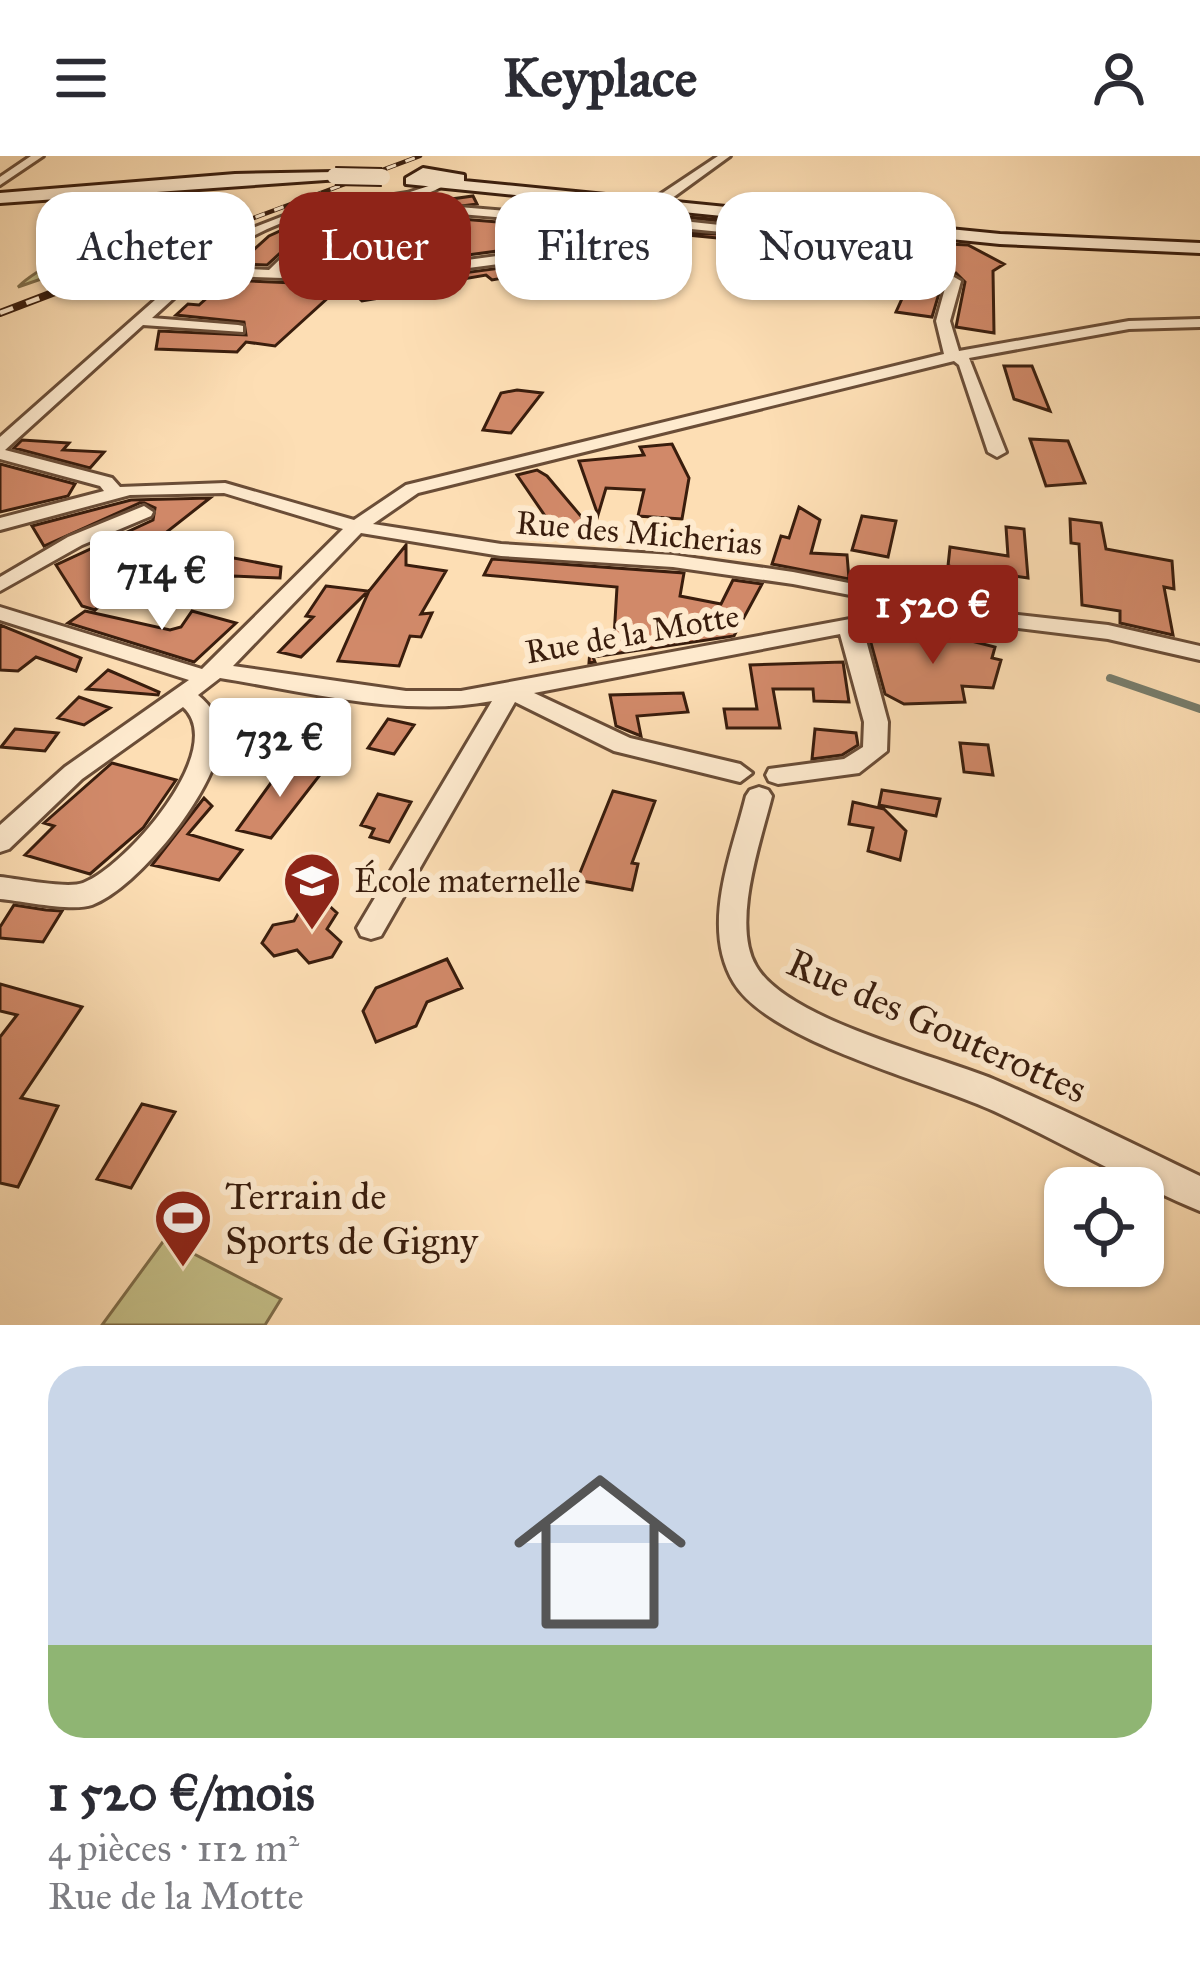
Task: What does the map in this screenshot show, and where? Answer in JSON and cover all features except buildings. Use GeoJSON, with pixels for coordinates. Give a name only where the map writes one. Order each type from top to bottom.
{"type":"FeatureCollection","features":[{"type":"Feature","properties":{"kind":"street"},"geometry":{"type":"LineString","coordinates":[[0,182],[38,156]]}},
{"type":"Feature","properties":{"kind":"street"},"geometry":{"type":"LineString","coordinates":[[672,192],[725,156]]}},
{"type":"Feature","properties":{"kind":"street"},"geometry":{"type":"LineString","coordinates":[[0,198],[218,179],[415,180],[442,171],[448,183]]}},
{"type":"Feature","properties":{"kind":"street"},"geometry":{"type":"LineString","coordinates":[[405,192],[415,180]]}},
{"type":"Feature","properties":{"kind":"street"},"geometry":{"type":"LineString","coordinates":[[416,192],[448,183],[556,192]]}},
{"type":"Feature","properties":{"kind":"street"},"geometry":{"type":"LineString","coordinates":[[692,207],[1053,244],[1200,248]]}},
{"type":"Feature","properties":{"kind":"street"},"geometry":{"type":"LineString","coordinates":[[273,272],[314,233],[432,220],[458,209],[495,212]]}},
{"type":"Feature","properties":{"kind":"street"},"geometry":{"type":"LineString","coordinates":[[255,272],[370,278],[470,261],[495,262]]}},
{"type":"Feature","properties":{"kind":"street"},"geometry":{"type":"LineString","coordinates":[[0,450],[165,300]]}},
{"type":"Feature","properties":{"kind":"street"},"geometry":{"type":"LineString","coordinates":[[949,300],[943,321],[950,351],[966,363],[998,452]]}},
{"type":"Feature","properties":{"kind":"street"},"geometry":{"type":"LineString","coordinates":[[142,321],[238,328]]}},
{"type":"Feature","properties":{"kind":"street"},"geometry":{"type":"LineString","coordinates":[[0,842],[54,782],[211,674],[398,496],[452,476],[956,356],[1130,325],[1200,323]]}},
{"type":"Feature","properties":{"kind":"street"},"geometry":{"type":"LineString","coordinates":[[0,450],[106,482],[116,493],[0,524]]}},
{"type":"Feature","properties":{"kind":"street","name":"Rue des Micherias"},"geometry":{"type":"LineString","coordinates":[[116,493],[225,488],[361,527],[501,550],[673,561],[793,578],[872,593],[906,615]]}},
{"type":"Feature","properties":{"kind":"street"},"geometry":{"type":"LineString","coordinates":[[0,585],[75,541],[144,512]]}},
{"type":"Feature","properties":{"kind":"street","name":"Rue de la Motte"},"geometry":{"type":"LineString","coordinates":[[0,613],[211,674],[406,699],[460,699],[906,615],[974,613],[1108,632],[1200,652]]}},
{"type":"Feature","properties":{"kind":"street"},"geometry":{"type":"LineString","coordinates":[[371,928],[510,690],[623,745],[759,782],[850,767],[874,751],[876,722],[856,640],[848,629]]}},
{"type":"Feature","properties":{"kind":"street"},"geometry":{"type":"LineString","coordinates":[[0,888],[85,896],[189,797],[209,747],[201,712],[194,700],[182,694]]}},
{"type":"Feature","properties":{"kind":"street","name":"Rue des Gouterottes"},"geometry":{"type":"LineString","coordinates":[[759,782],[734,926],[736,956],[754,989],[798,1017],[973,1086],[1200,1194]]}},
{"type":"Feature","properties":{"kind":"shaded area","name":"Terrain de Sports de Gigny"},"geometry":{"type":"Polygon","coordinates":[[[165,1239],[281,1299],[265,1325],[102,1325],[165,1239]]]}},
{"type":"Feature","properties":{"kind":"waterway"},"geometry":{"type":"LineString","coordinates":[[1110,678],[1200,709]]}},
{"type":"Feature","properties":{"kind":"railway"},"geometry":{"type":"LineString","coordinates":[[255,217],[420,156]]}},
{"type":"Feature","properties":{"kind":"railway"},"geometry":{"type":"LineString","coordinates":[[0,313],[36,299]]}},
{"type":"Feature","properties":{"kind":"place","name":"École maternelle"},"geometry":{"type":"Point","coordinates":[312,932]}},
{"type":"Feature","properties":{"kind":"place","name":"Terrain de Sports de Gigny"},"geometry":{"type":"Point","coordinates":[183,1269]}}]}
